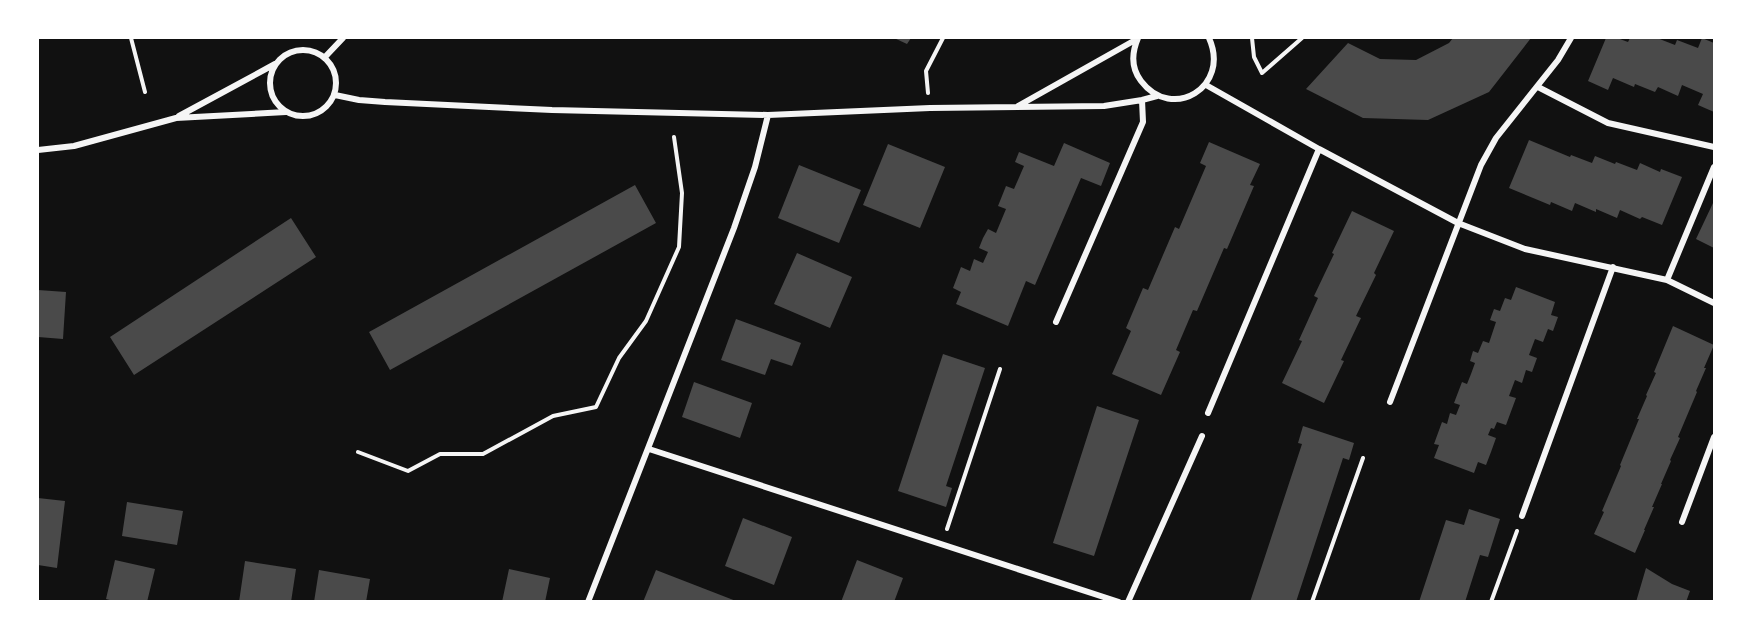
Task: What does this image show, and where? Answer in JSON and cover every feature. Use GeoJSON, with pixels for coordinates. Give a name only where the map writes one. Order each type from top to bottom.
{"type":"FeatureCollection","features":[{"type":"Feature","properties":{"kind":"street"},"geometry":{"type":"LineString","coordinates":[[325,57],[343,38]]}},
{"type":"Feature","properties":{"kind":"street"},"geometry":{"type":"LineString","coordinates":[[1017,106],[1138,38]]}},
{"type":"Feature","properties":{"kind":"street"},"geometry":{"type":"LineString","coordinates":[[1138,38],[1133,51],[1133,64],[1138,77],[1146,88],[1157,96],[1170,99],[1183,98],[1195,93],[1206,84],[1212,74],[1215,61],[1214,48],[1209,38]]}},
{"type":"Feature","properties":{"kind":"street"},"geometry":{"type":"LineString","coordinates":[[1390,402],[1481,165],[1496,138],[1538,87],[1571,38]]}},
{"type":"Feature","properties":{"kind":"street"},"geometry":{"type":"LineString","coordinates":[[293,50],[315,51],[325,57],[336,74],[337,84],[335,95],[329,105],[309,116],[297,116],[286,112],[272,96],[271,74],[275,64],[282,56],[293,50]]}},
{"type":"Feature","properties":{"kind":"street"},"geometry":{"type":"LineString","coordinates":[[176,118],[275,64]]}},
{"type":"Feature","properties":{"kind":"street"},"geometry":{"type":"LineString","coordinates":[[1206,84],[1319,149],[1458,223],[1525,249],[1667,280],[1714,303]]}},
{"type":"Feature","properties":{"kind":"street"},"geometry":{"type":"LineString","coordinates":[[1538,87],[1608,123],[1714,147]]}},
{"type":"Feature","properties":{"kind":"street"},"geometry":{"type":"LineString","coordinates":[[335,95],[359,100],[540,109],[768,115],[930,108],[1104,106],[1157,96]]}},
{"type":"Feature","properties":{"kind":"street"},"geometry":{"type":"LineString","coordinates":[[1056,322],[1143,122],[1142,100]]}},
{"type":"Feature","properties":{"kind":"street"},"geometry":{"type":"LineString","coordinates":[[38,150],[74,146],[176,118],[286,112]]}},
{"type":"Feature","properties":{"kind":"street"},"geometry":{"type":"LineString","coordinates":[[588,602],[734,228],[755,167],[768,115]]}},
{"type":"Feature","properties":{"kind":"street"},"geometry":{"type":"LineString","coordinates":[[1208,413],[1319,149]]}},
{"type":"Feature","properties":{"kind":"street"},"geometry":{"type":"LineString","coordinates":[[1667,280],[1714,167]]}},
{"type":"Feature","properties":{"kind":"street"},"geometry":{"type":"LineString","coordinates":[[1522,516],[1614,267]]}},
{"type":"Feature","properties":{"kind":"street"},"geometry":{"type":"LineString","coordinates":[[1128,602],[1202,436]]}},
{"type":"Feature","properties":{"kind":"street"},"geometry":{"type":"LineString","coordinates":[[1682,522],[1714,437]]}},
{"type":"Feature","properties":{"kind":"street"},"geometry":{"type":"LineString","coordinates":[[649,448],[1119,602]]}},
{"type":"Feature","properties":{"kind":"path"},"geometry":{"type":"LineString","coordinates":[[131,38],[146,92]]}},
{"type":"Feature","properties":{"kind":"path"},"geometry":{"type":"LineString","coordinates":[[930,108],[926,71],[943,38]]}},
{"type":"Feature","properties":{"kind":"path"},"geometry":{"type":"LineString","coordinates":[[1252,38],[1254,57],[1262,73],[1302,38]]}},
{"type":"Feature","properties":{"kind":"path"},"geometry":{"type":"LineString","coordinates":[[357,452],[408,471],[440,454],[483,454],[553,416],[596,407],[619,358],[646,321],[679,247],[682,193],[674,137]]}},
{"type":"Feature","properties":{"kind":"path"},"geometry":{"type":"LineString","coordinates":[[942,544],[999,369]]}},
{"type":"Feature","properties":{"kind":"path"},"geometry":{"type":"LineString","coordinates":[[1312,602],[1363,458]]}},
{"type":"Feature","properties":{"kind":"path"},"geometry":{"type":"LineString","coordinates":[[1491,602],[1522,516]]}},
{"type":"Feature","properties":{"kind":"building"},"geometry":{"type":"Polygon","coordinates":[[[894,38],[911,38],[907,44],[894,38]]]}},
{"type":"Feature","properties":{"kind":"building"},"geometry":{"type":"Polygon","coordinates":[[[1453,38],[1531,38],[1489,92],[1428,120],[1363,118],[1306,89],[1348,43],[1380,59],[1416,60],[1449,43],[1453,38]]]}},
{"type":"Feature","properties":{"kind":"building"},"geometry":{"type":"Polygon","coordinates":[[[1606,38],[1617,38],[1628,42],[1630,38],[1657,38],[1675,45],[1677,40],[1698,48],[1702,38],[1714,43],[1714,112],[1698,105],[1703,94],[1682,85],[1678,96],[1658,87],[1655,92],[1635,84],[1634,87],[1613,78],[1608,90],[1588,81],[1606,38]]]}},
{"type":"Feature","properties":{"kind":"building"},"geometry":{"type":"Polygon","coordinates":[[[1529,140],[1570,157],[1571,155],[1592,163],[1595,156],[1637,170],[1640,163],[1660,172],[1661,169],[1682,177],[1662,225],[1620,210],[1617,218],[1575,203],[1572,211],[1551,202],[1550,205],[1509,188],[1529,140]]]}},
{"type":"Feature","properties":{"kind":"building"},"geometry":{"type":"Polygon","coordinates":[[[1209,142],[1260,164],[1250,185],[1254,186],[1227,249],[1224,248],[1197,311],[1193,310],[1176,350],[1180,352],[1161,395],[1112,374],[1131,331],[1126,328],[1143,288],[1148,290],[1175,227],[1179,229],[1206,166],[1200,163],[1209,142]]]}},
{"type":"Feature","properties":{"kind":"building"},"geometry":{"type":"Polygon","coordinates":[[[1064,143],[1110,163],[1101,186],[1081,178],[1035,285],[1026,281],[1008,326],[956,304],[961,292],[953,288],[961,267],[970,271],[974,259],[983,263],[988,252],[979,248],[983,238],[988,229],[996,233],[1006,209],[998,206],[1006,186],[1014,189],[1024,166],[1015,162],[1019,152],[1054,166],[1064,143]]]}},
{"type":"Feature","properties":{"kind":"building"},"geometry":{"type":"Polygon","coordinates":[[[888,144],[945,167],[920,228],[863,205],[888,144]]]}},
{"type":"Feature","properties":{"kind":"building"},"geometry":{"type":"Polygon","coordinates":[[[799,165],[861,190],[839,243],[778,218],[799,165]]]}},
{"type":"Feature","properties":{"kind":"building"},"geometry":{"type":"Polygon","coordinates":[[[635,185],[656,223],[390,370],[369,332],[635,185]]]}},
{"type":"Feature","properties":{"kind":"building"},"geometry":{"type":"Polygon","coordinates":[[[1714,204],[1714,248],[1696,239],[1714,204]]]}},
{"type":"Feature","properties":{"kind":"building"},"geometry":{"type":"Polygon","coordinates":[[[1352,211],[1394,231],[1356,316],[1361,318],[1324,403],[1282,383],[1302,341],[1299,340],[1318,298],[1314,296],[1352,211]]]}},
{"type":"Feature","properties":{"kind":"building"},"geometry":{"type":"Polygon","coordinates":[[[291,218],[316,257],[134,375],[110,337],[291,218]]]}},
{"type":"Feature","properties":{"kind":"building"},"geometry":{"type":"Polygon","coordinates":[[[797,253],[852,277],[830,328],[774,304],[797,253]]]}},
{"type":"Feature","properties":{"kind":"building"},"geometry":{"type":"Polygon","coordinates":[[[1516,287],[1555,302],[1551,315],[1558,317],[1553,331],[1548,329],[1543,342],[1535,339],[1529,355],[1537,358],[1532,372],[1526,370],[1522,383],[1515,380],[1509,396],[1516,398],[1506,425],[1497,422],[1494,429],[1491,428],[1488,435],[1496,438],[1491,452],[1486,465],[1478,462],[1474,473],[1434,458],[1439,445],[1434,444],[1442,422],[1447,424],[1450,413],[1456,415],[1460,405],[1454,403],[1462,382],[1467,384],[1475,363],[1470,361],[1473,351],[1478,353],[1483,341],[1489,343],[1496,322],[1490,320],[1494,309],[1500,311],[1505,298],[1511,300],[1516,287]]]}},
{"type":"Feature","properties":{"kind":"building"},"geometry":{"type":"Polygon","coordinates":[[[38,290],[66,292],[63,339],[38,337],[38,290]]]}},
{"type":"Feature","properties":{"kind":"building"},"geometry":{"type":"Polygon","coordinates":[[[736,319],[801,343],[792,366],[771,359],[765,375],[721,360],[736,319]]]}},
{"type":"Feature","properties":{"kind":"building"},"geometry":{"type":"Polygon","coordinates":[[[1673,326],[1714,345],[1635,553],[1594,534],[1673,326]]]}},
{"type":"Feature","properties":{"kind":"building"},"geometry":{"type":"Polygon","coordinates":[[[943,354],[985,368],[946,486],[952,488],[946,507],[898,491],[943,354]]]}},
{"type":"Feature","properties":{"kind":"building"},"geometry":{"type":"Polygon","coordinates":[[[694,382],[752,403],[740,438],[682,417],[694,382]]]}},
{"type":"Feature","properties":{"kind":"building"},"geometry":{"type":"Polygon","coordinates":[[[1097,406],[1139,420],[1094,556],[1053,543],[1097,406]]]}},
{"type":"Feature","properties":{"kind":"building"},"geometry":{"type":"Polygon","coordinates":[[[1303,426],[1354,443],[1349,460],[1343,458],[1296,602],[1250,602],[1302,444],[1298,443],[1303,426]]]}},
{"type":"Feature","properties":{"kind":"building"},"geometry":{"type":"Polygon","coordinates":[[[38,498],[65,501],[57,568],[38,565],[38,498]]]}},
{"type":"Feature","properties":{"kind":"building"},"geometry":{"type":"Polygon","coordinates":[[[127,502],[183,511],[177,545],[122,536],[127,502]]]}},
{"type":"Feature","properties":{"kind":"building"},"geometry":{"type":"Polygon","coordinates":[[[1469,509],[1500,519],[1488,557],[1480,555],[1465,602],[1419,602],[1446,520],[1464,525],[1469,509]]]}},
{"type":"Feature","properties":{"kind":"building"},"geometry":{"type":"Polygon","coordinates":[[[743,518],[792,537],[774,585],[725,566],[743,518]]]}},
{"type":"Feature","properties":{"kind":"building"},"geometry":{"type":"Polygon","coordinates":[[[115,560],[155,569],[147,602],[117,602],[106,599],[115,560]]]}},
{"type":"Feature","properties":{"kind":"building"},"geometry":{"type":"Polygon","coordinates":[[[857,560],[903,578],[894,602],[841,602],[857,560]]]}},
{"type":"Feature","properties":{"kind":"building"},"geometry":{"type":"Polygon","coordinates":[[[245,561],[296,569],[291,602],[239,602],[245,561]]]}},
{"type":"Feature","properties":{"kind":"building"},"geometry":{"type":"Polygon","coordinates":[[[1646,568],[1672,584],[1690,591],[1686,602],[1636,602],[1646,568]]]}},
{"type":"Feature","properties":{"kind":"building"},"geometry":{"type":"Polygon","coordinates":[[[509,569],[550,578],[545,602],[502,602],[509,569]]]}},
{"type":"Feature","properties":{"kind":"building"},"geometry":{"type":"Polygon","coordinates":[[[319,570],[370,579],[366,602],[314,602],[319,570]]]}},
{"type":"Feature","properties":{"kind":"building"},"geometry":{"type":"Polygon","coordinates":[[[656,570],[736,601],[736,602],[643,602],[656,570]]]}}]}
